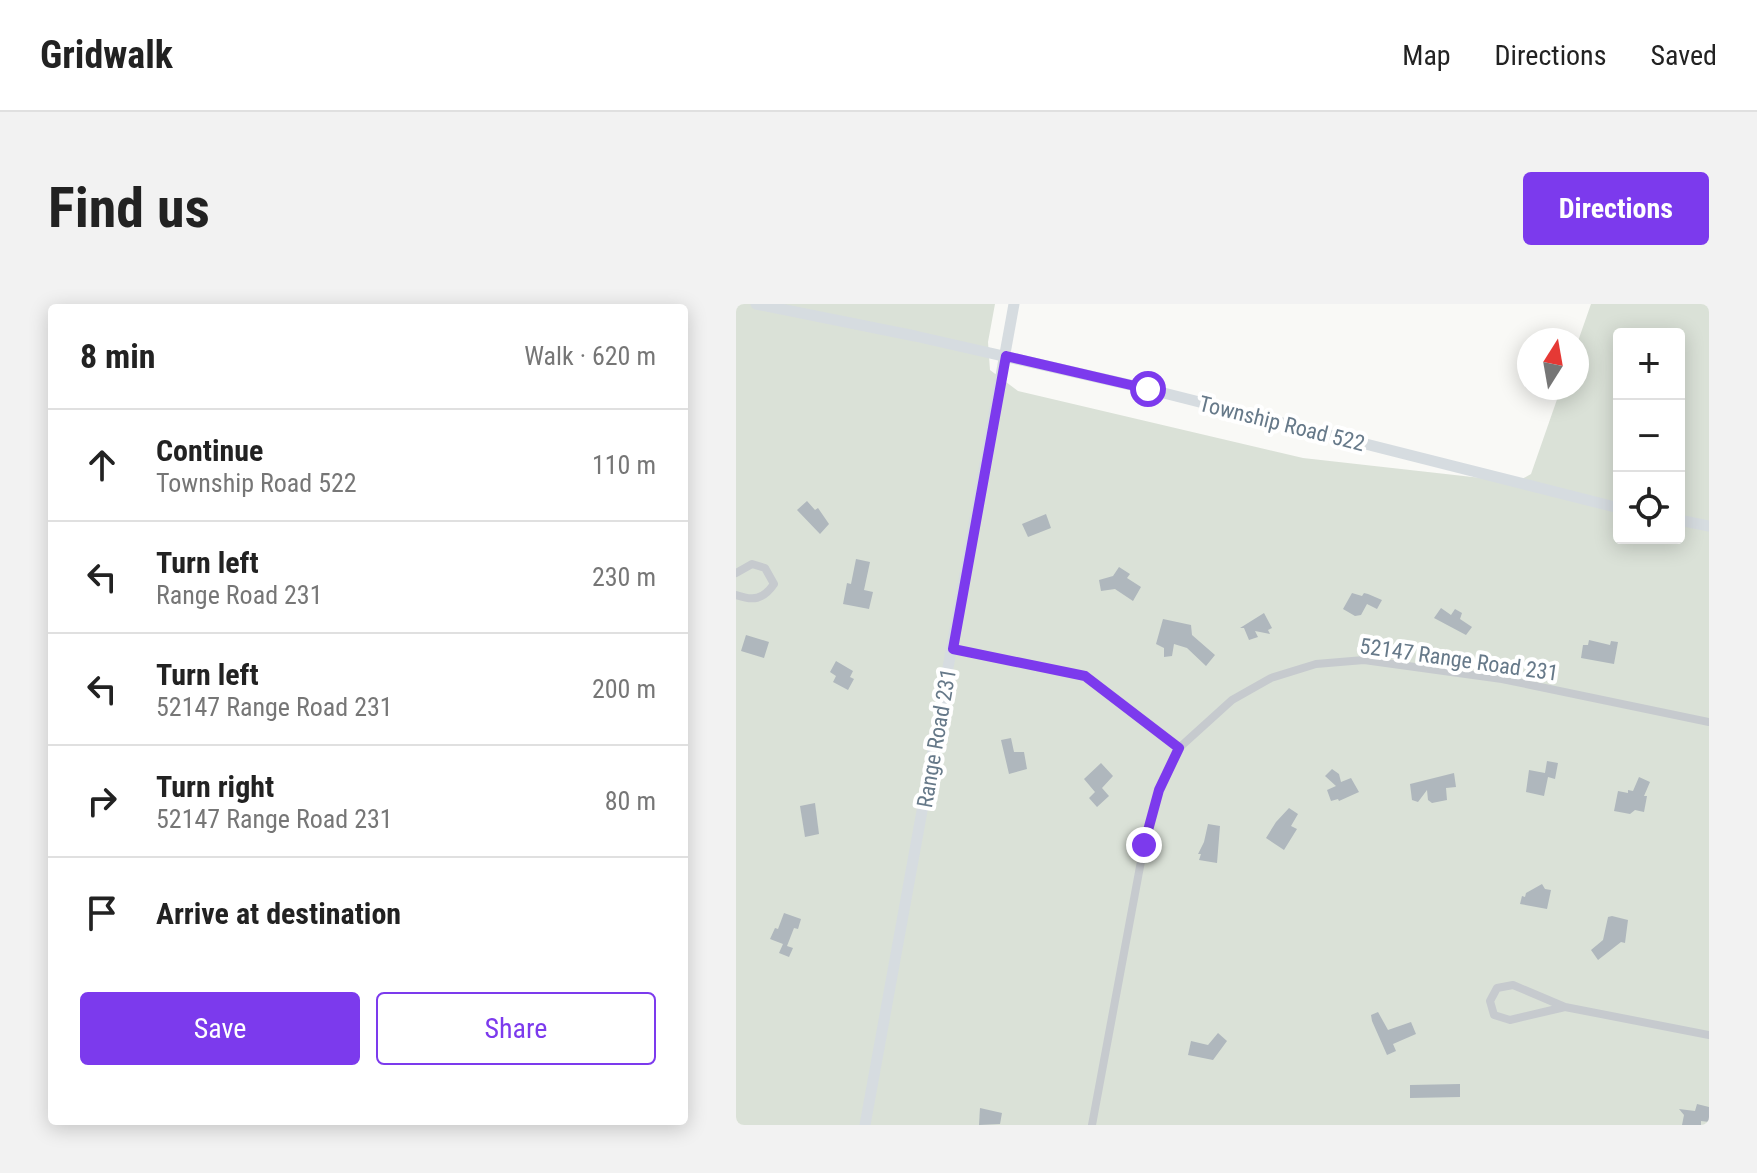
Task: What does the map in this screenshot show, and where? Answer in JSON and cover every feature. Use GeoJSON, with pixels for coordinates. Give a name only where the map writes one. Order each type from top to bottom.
{"type":"FeatureCollection","features":[{"type":"Feature","properties":{"kind":"main road","name":"Township Road 522"},"geometry":{"type":"LineString","coordinates":[[756,304],[1006,356],[1271,419],[1613,506]]}},
{"type":"Feature","properties":{"kind":"main road","name":"Range Road 231"},"geometry":{"type":"LineString","coordinates":[[865,1125],[1014,304]]}},
{"type":"Feature","properties":{"kind":"main road"},"geometry":{"type":"LineString","coordinates":[[1685,521],[1709,526]]}},
{"type":"Feature","properties":{"kind":"street"},"geometry":{"type":"LineString","coordinates":[[736,573],[752,564],[765,568],[774,584],[767,595],[752,600],[736,595]]}},
{"type":"Feature","properties":{"kind":"street"},"geometry":{"type":"LineString","coordinates":[[953,649],[1085,676],[1179,748]]}},
{"type":"Feature","properties":{"kind":"street","name":"52147 Range Road 231"},"geometry":{"type":"LineString","coordinates":[[1092,1125],[1144,845],[1159,790],[1179,748],[1232,700],[1271,678],[1316,664],[1364,660],[1502,679],[1709,722]]}},
{"type":"Feature","properties":{"kind":"street"},"geometry":{"type":"LineString","coordinates":[[1565,1007],[1510,1020],[1494,1015],[1490,1001],[1497,988],[1513,985],[1565,1007],[1709,1035]]}},
{"type":"Feature","properties":{"kind":"shaded area"},"geometry":{"type":"Polygon","coordinates":[[[736,304],[995,304],[988,342],[990,370],[1018,391],[1303,458],[1517,482],[1531,474],[1557,400],[1589,400],[1589,328],[1583,328],[1591,304],[1709,304],[1709,1125],[736,1125],[736,304]]]}},
{"type":"Feature","properties":{"kind":"building"},"geometry":{"type":"Polygon","coordinates":[[[807,501],[815,510],[818,508],[829,524],[820,534],[797,510],[807,501]]]}},
{"type":"Feature","properties":{"kind":"building"},"geometry":{"type":"Polygon","coordinates":[[[1046,514],[1051,528],[1028,537],[1022,524],[1046,514]]]}},
{"type":"Feature","properties":{"kind":"building"},"geometry":{"type":"Polygon","coordinates":[[[856,559],[870,562],[864,590],[873,592],[869,609],[843,604],[856,559]]]}},
{"type":"Feature","properties":{"kind":"building"},"geometry":{"type":"Polygon","coordinates":[[[1119,567],[1130,574],[1127,578],[1141,587],[1133,601],[1115,589],[1101,591],[1099,580],[1113,576],[1119,567]]]}},
{"type":"Feature","properties":{"kind":"building"},"geometry":{"type":"Polygon","coordinates":[[[1352,593],[1362,596],[1364,593],[1382,600],[1377,609],[1367,604],[1361,615],[1355,616],[1343,609],[1352,593]]]}},
{"type":"Feature","properties":{"kind":"building"},"geometry":{"type":"Polygon","coordinates":[[[1441,608],[1451,615],[1455,609],[1462,613],[1460,619],[1472,627],[1466,635],[1434,618],[1441,608]]]}},
{"type":"Feature","properties":{"kind":"building"},"geometry":{"type":"Polygon","coordinates":[[[1264,613],[1272,628],[1268,630],[1270,634],[1255,631],[1258,637],[1249,640],[1244,628],[1240,628],[1264,613]]]}},
{"type":"Feature","properties":{"kind":"building"},"geometry":{"type":"Polygon","coordinates":[[[1163,619],[1191,625],[1192,635],[1215,655],[1206,666],[1187,648],[1174,644],[1172,656],[1164,657],[1164,648],[1156,644],[1163,619]]]}},
{"type":"Feature","properties":{"kind":"building"},"geometry":{"type":"Polygon","coordinates":[[[746,635],[769,642],[764,658],[741,651],[746,635]]]}},
{"type":"Feature","properties":{"kind":"building"},"geometry":{"type":"Polygon","coordinates":[[[1589,640],[1610,645],[1611,641],[1618,642],[1614,664],[1581,658],[1583,645],[1588,645],[1589,640]]]}},
{"type":"Feature","properties":{"kind":"building"},"geometry":{"type":"Polygon","coordinates":[[[836,661],[853,671],[850,677],[854,679],[848,690],[833,682],[836,676],[830,672],[836,661]]]}},
{"type":"Feature","properties":{"kind":"building"},"geometry":{"type":"Polygon","coordinates":[[[1011,738],[1014,752],[1024,752],[1027,769],[1009,774],[1001,740],[1011,738]]]}},
{"type":"Feature","properties":{"kind":"building"},"geometry":{"type":"Polygon","coordinates":[[[1547,761],[1558,763],[1555,779],[1548,777],[1544,796],[1526,792],[1529,770],[1545,773],[1547,761]]]}},
{"type":"Feature","properties":{"kind":"building"},"geometry":{"type":"Polygon","coordinates":[[[1101,763],[1113,776],[1102,788],[1109,796],[1097,807],[1089,798],[1095,792],[1084,779],[1101,763]]]}},
{"type":"Feature","properties":{"kind":"building"},"geometry":{"type":"Polygon","coordinates":[[[1332,769],[1339,774],[1341,782],[1351,778],[1359,792],[1339,801],[1331,801],[1327,790],[1336,786],[1325,776],[1332,769]]]}},
{"type":"Feature","properties":{"kind":"building"},"geometry":{"type":"Polygon","coordinates":[[[1454,773],[1456,787],[1446,788],[1447,800],[1432,803],[1428,800],[1427,790],[1418,802],[1412,800],[1410,784],[1454,773]]]}},
{"type":"Feature","properties":{"kind":"building"},"geometry":{"type":"Polygon","coordinates":[[[1639,777],[1650,782],[1644,796],[1647,796],[1644,812],[1635,810],[1630,814],[1614,811],[1618,791],[1633,791],[1639,777]]]}},
{"type":"Feature","properties":{"kind":"building"},"geometry":{"type":"Polygon","coordinates":[[[815,803],[819,834],[805,837],[800,806],[815,803]]]}},
{"type":"Feature","properties":{"kind":"building"},"geometry":{"type":"Polygon","coordinates":[[[1289,808],[1298,814],[1291,826],[1297,829],[1284,850],[1266,838],[1289,808]]]}},
{"type":"Feature","properties":{"kind":"building"},"geometry":{"type":"Polygon","coordinates":[[[1208,824],[1220,826],[1217,863],[1199,860],[1201,854],[1198,854],[1208,824]]]}},
{"type":"Feature","properties":{"kind":"building"},"geometry":{"type":"Polygon","coordinates":[[[1542,884],[1545,889],[1551,890],[1547,909],[1520,904],[1522,896],[1525,897],[1526,893],[1542,884]]]}},
{"type":"Feature","properties":{"kind":"building"},"geometry":{"type":"Polygon","coordinates":[[[784,913],[801,919],[787,946],[793,948],[789,957],[779,953],[783,944],[770,939],[784,913]]]}},
{"type":"Feature","properties":{"kind":"building"},"geometry":{"type":"Polygon","coordinates":[[[1608,917],[1628,920],[1625,943],[1621,942],[1598,960],[1591,950],[1603,940],[1608,917]]]}},
{"type":"Feature","properties":{"kind":"building"},"geometry":{"type":"Polygon","coordinates":[[[1378,1012],[1388,1030],[1411,1022],[1416,1034],[1393,1044],[1396,1051],[1387,1055],[1372,1021],[1371,1015],[1378,1012]]]}},
{"type":"Feature","properties":{"kind":"building"},"geometry":{"type":"Polygon","coordinates":[[[1218,1033],[1227,1041],[1213,1060],[1188,1055],[1191,1041],[1208,1045],[1218,1033]]]}},
{"type":"Feature","properties":{"kind":"building"},"geometry":{"type":"Polygon","coordinates":[[[1460,1084],[1460,1097],[1410,1098],[1410,1085],[1460,1084]]]}},
{"type":"Feature","properties":{"kind":"building"},"geometry":{"type":"Polygon","coordinates":[[[1697,1104],[1709,1107],[1709,1122],[1682,1125],[1684,1115],[1679,1109],[1695,1111],[1697,1104]]]}},
{"type":"Feature","properties":{"kind":"building"},"geometry":{"type":"Polygon","coordinates":[[[980,1108],[1002,1113],[1000,1124],[979,1125],[980,1108]]]}},
{"type":"Feature","properties":{"kind":"route"},"geometry":{"type":"LineString","coordinates":[[1144,845],[1159,790],[1179,748],[1085,676],[953,649],[1006,356],[1148,389]]}}]}
